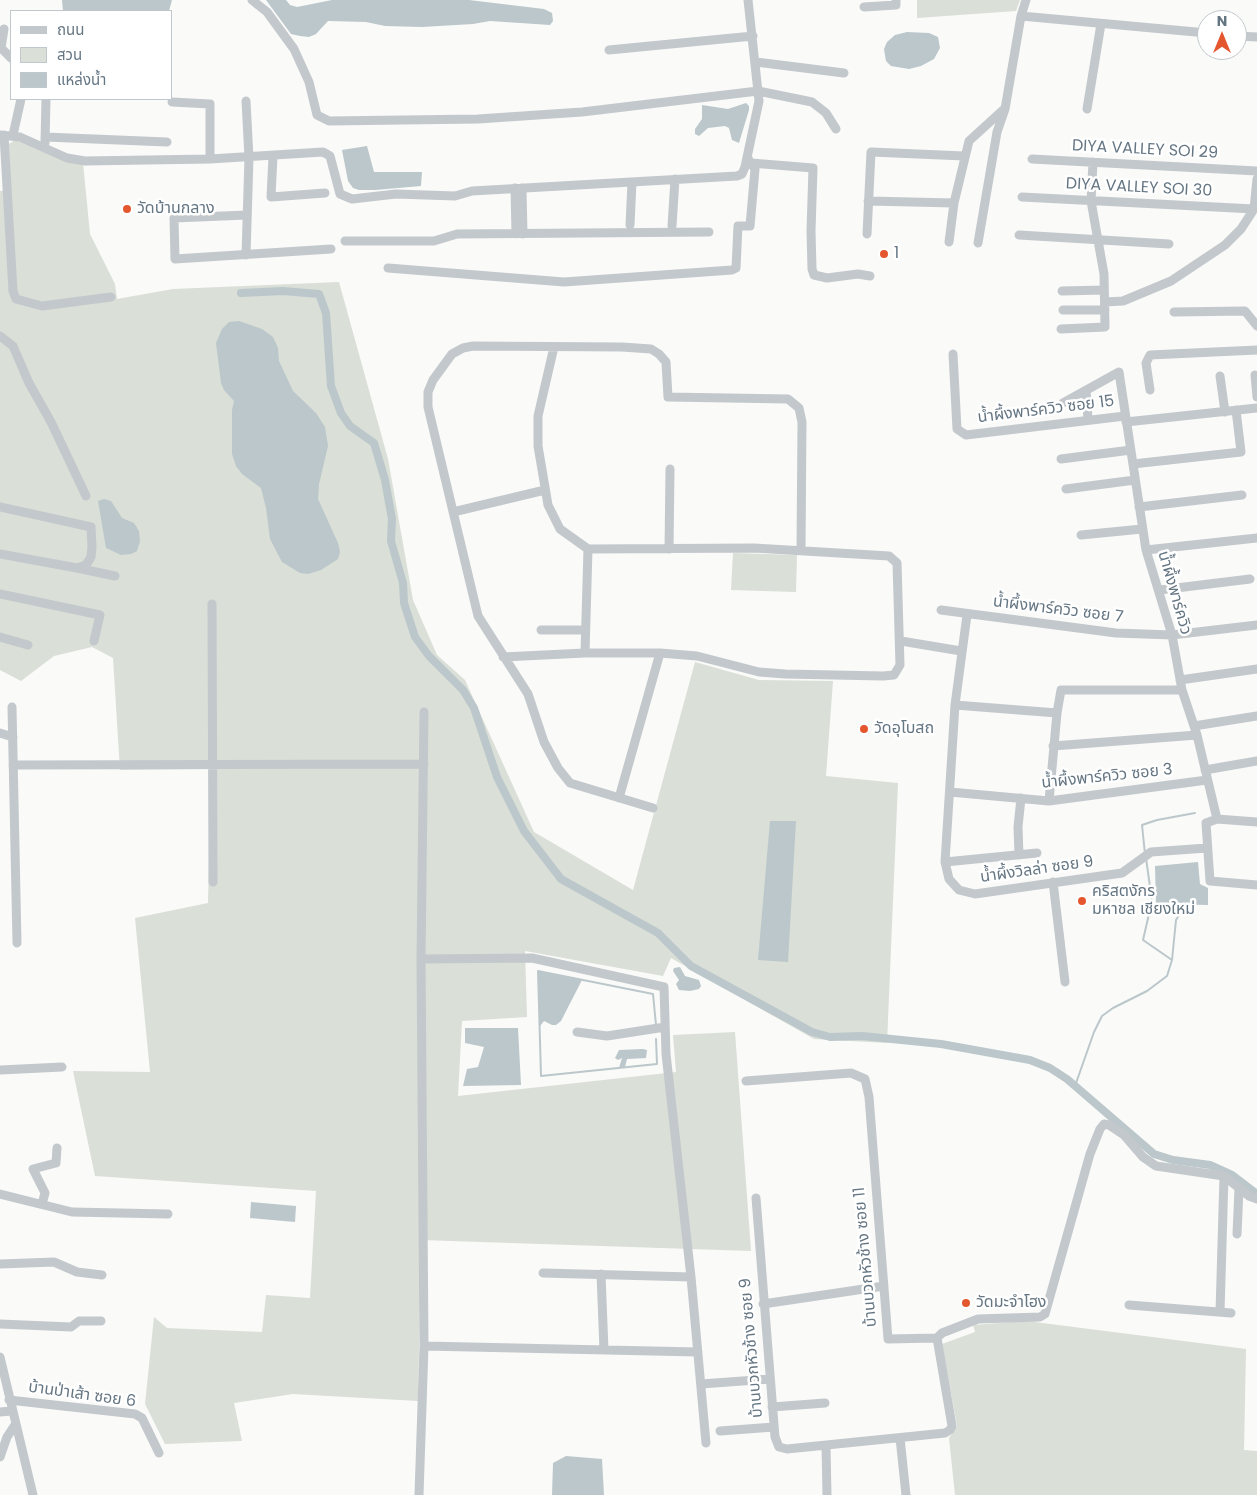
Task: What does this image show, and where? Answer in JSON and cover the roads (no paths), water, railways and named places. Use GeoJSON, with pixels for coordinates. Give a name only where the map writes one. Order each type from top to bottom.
{"type":"FeatureCollection","features":[{"type":"Feature","properties":{"kind":"street"},"geometry":{"type":"LineString","coordinates":[[252,0],[267,12],[294,49],[309,82],[317,114],[329,121],[478,120],[582,112],[758,91],[812,102],[826,113],[836,129]]}},
{"type":"Feature","properties":{"kind":"street"},"geometry":{"type":"LineString","coordinates":[[742,174],[749,160],[759,101],[748,0]]}},
{"type":"Feature","properties":{"kind":"street"},"geometry":{"type":"LineString","coordinates":[[864,7],[896,5],[896,0]]}},
{"type":"Feature","properties":{"kind":"street"},"geometry":{"type":"LineString","coordinates":[[978,243],[997,132],[1005,108],[1021,16],[1026,0]]}},
{"type":"Feature","properties":{"kind":"street"},"geometry":{"type":"LineString","coordinates":[[1021,16],[1197,32]]}},
{"type":"Feature","properties":{"kind":"street"},"geometry":{"type":"LineString","coordinates":[[1087,109],[1101,24]]}},
{"type":"Feature","properties":{"kind":"street"},"geometry":{"type":"LineString","coordinates":[[4,29],[2,51],[10,57]]}},
{"type":"Feature","properties":{"kind":"street"},"geometry":{"type":"LineString","coordinates":[[609,50],[753,36]]}},
{"type":"Feature","properties":{"kind":"street"},"geometry":{"type":"LineString","coordinates":[[756,62],[844,74]]}},
{"type":"Feature","properties":{"kind":"street"},"geometry":{"type":"LineString","coordinates":[[22,100],[6,135],[13,290],[16,299],[42,306],[111,297]]}},
{"type":"Feature","properties":{"kind":"street"},"geometry":{"type":"LineString","coordinates":[[44,148],[46,100]]}},
{"type":"Feature","properties":{"kind":"street"},"geometry":{"type":"LineString","coordinates":[[246,101],[249,158],[246,255]]}},
{"type":"Feature","properties":{"kind":"street"},"geometry":{"type":"LineString","coordinates":[[172,102],[210,104],[210,160]]}},
{"type":"Feature","properties":{"kind":"street"},"geometry":{"type":"LineString","coordinates":[[949,242],[954,203],[969,141],[1005,108]]}},
{"type":"Feature","properties":{"kind":"street"},"geometry":{"type":"LineString","coordinates":[[6,135],[67,158],[85,160],[210,160],[328,153],[340,194],[352,200],[396,194],[455,196],[472,191],[755,174]]}},
{"type":"Feature","properties":{"kind":"street"},"geometry":{"type":"LineString","coordinates":[[45,137],[167,142]]}},
{"type":"Feature","properties":{"kind":"street"},"geometry":{"type":"LineString","coordinates":[[867,234],[871,152],[964,156]]}},
{"type":"Feature","properties":{"kind":"street"},"geometry":{"type":"LineString","coordinates":[[273,156],[271,197],[325,193]]}},
{"type":"Feature","properties":{"kind":"street","name":"DIYA VALLEY SOI 29"},"geometry":{"type":"LineString","coordinates":[[1032,159],[1257,171]]}},
{"type":"Feature","properties":{"kind":"street"},"geometry":{"type":"LineString","coordinates":[[388,268],[564,282],[732,270],[736,268],[738,226],[750,226],[755,169],[749,160]]}},
{"type":"Feature","properties":{"kind":"street"},"geometry":{"type":"LineString","coordinates":[[749,160],[813,168],[811,240],[814,275],[826,278],[858,274],[870,276]]}},
{"type":"Feature","properties":{"kind":"street"},"geometry":{"type":"LineString","coordinates":[[1061,329],[1105,327],[1104,274],[1091,200],[1093,162]]}},
{"type":"Feature","properties":{"kind":"street"},"geometry":{"type":"LineString","coordinates":[[672,226],[675,179]]}},
{"type":"Feature","properties":{"kind":"street"},"geometry":{"type":"LineString","coordinates":[[1063,310],[1105,306],[1123,301],[1171,281],[1225,245],[1242,229],[1254,209],[1257,179]]}},
{"type":"Feature","properties":{"kind":"street"},"geometry":{"type":"LineString","coordinates":[[630,225],[632,182]]}},
{"type":"Feature","properties":{"kind":"street"},"geometry":{"type":"LineString","coordinates":[[518,188],[519,234]]}},
{"type":"Feature","properties":{"kind":"street","name":"DIYA VALLEY SOI 30"},"geometry":{"type":"LineString","coordinates":[[1022,197],[1254,209]]}},
{"type":"Feature","properties":{"kind":"street"},"geometry":{"type":"LineString","coordinates":[[868,201],[954,203]]}},
{"type":"Feature","properties":{"kind":"street"},"geometry":{"type":"LineString","coordinates":[[247,215],[174,218],[175,260],[331,249]]}},
{"type":"Feature","properties":{"kind":"street"},"geometry":{"type":"LineString","coordinates":[[345,241],[434,241],[457,234],[709,232]]}},
{"type":"Feature","properties":{"kind":"street"},"geometry":{"type":"LineString","coordinates":[[1019,235],[1098,238],[1169,244]]}},
{"type":"Feature","properties":{"kind":"street"},"geometry":{"type":"LineString","coordinates":[[1062,291],[1104,290]]}},
{"type":"Feature","properties":{"kind":"street"},"geometry":{"type":"LineString","coordinates":[[1174,312],[1244,311],[1257,326]]}},
{"type":"Feature","properties":{"kind":"street"},"geometry":{"type":"LineString","coordinates":[[0,336],[13,346],[29,383],[51,422],[86,496]]}},
{"type":"Feature","properties":{"kind":"street"},"geometry":{"type":"LineString","coordinates":[[654,808],[570,782],[558,768],[544,742],[528,694],[478,616],[428,407],[428,392],[432,380],[452,354],[463,348],[473,346],[651,349],[666,362],[668,397],[788,399],[799,408],[802,422],[800,550]]}},
{"type":"Feature","properties":{"kind":"street"},"geometry":{"type":"LineString","coordinates":[[503,656],[660,653],[706,658],[759,672],[776,674],[883,676],[894,674],[900,665],[901,641],[897,563],[889,556],[754,548],[588,549],[560,529],[548,505],[544,490],[538,446],[538,416],[554,347]]}},
{"type":"Feature","properties":{"kind":"street"},"geometry":{"type":"LineString","coordinates":[[1150,390],[1146,363],[1150,354],[1257,350]]}},
{"type":"Feature","properties":{"kind":"street","name":"น้ำผึ้งพาร์ควิว ซอย 15"},"geometry":{"type":"LineString","coordinates":[[952,354],[957,429],[966,435],[1088,420],[1126,419],[1257,408]]}},
{"type":"Feature","properties":{"kind":"street","name":"น้ำผึ้งพาร์ควิว"},"geometry":{"type":"LineString","coordinates":[[1086,390],[1118,372],[1146,550],[1160,590],[1172,635],[1182,690],[1195,731],[1217,818]]}},
{"type":"Feature","properties":{"kind":"street"},"geometry":{"type":"LineString","coordinates":[[1254,375],[1257,397]]}},
{"type":"Feature","properties":{"kind":"street"},"geometry":{"type":"LineString","coordinates":[[1220,376],[1224,412]]}},
{"type":"Feature","properties":{"kind":"street"},"geometry":{"type":"LineString","coordinates":[[1063,403],[1086,390],[1088,420]]}},
{"type":"Feature","properties":{"kind":"street"},"geometry":{"type":"LineString","coordinates":[[1133,464],[1241,452],[1236,410]]}},
{"type":"Feature","properties":{"kind":"street"},"geometry":{"type":"LineString","coordinates":[[1061,458],[1131,450]]}},
{"type":"Feature","properties":{"kind":"street"},"geometry":{"type":"LineString","coordinates":[[669,549],[670,468]]}},
{"type":"Feature","properties":{"kind":"street"},"geometry":{"type":"LineString","coordinates":[[1066,489],[1135,480]]}},
{"type":"Feature","properties":{"kind":"street"},"geometry":{"type":"LineString","coordinates":[[453,512],[544,490]]}},
{"type":"Feature","properties":{"kind":"street"},"geometry":{"type":"LineString","coordinates":[[1139,507],[1242,495]]}},
{"type":"Feature","properties":{"kind":"street"},"geometry":{"type":"LineString","coordinates":[[0,507],[91,527],[91,557],[86,565],[77,568]]}},
{"type":"Feature","properties":{"kind":"street"},"geometry":{"type":"LineString","coordinates":[[1081,535],[1142,529]]}},
{"type":"Feature","properties":{"kind":"street"},"geometry":{"type":"LineString","coordinates":[[1146,550],[1257,538]]}},
{"type":"Feature","properties":{"kind":"street"},"geometry":{"type":"LineString","coordinates":[[585,653],[588,549]]}},
{"type":"Feature","properties":{"kind":"street"},"geometry":{"type":"LineString","coordinates":[[0,554],[115,576]]}},
{"type":"Feature","properties":{"kind":"street"},"geometry":{"type":"LineString","coordinates":[[1160,590],[1250,579]]}},
{"type":"Feature","properties":{"kind":"street"},"geometry":{"type":"LineString","coordinates":[[0,594],[100,615],[94,641]]}},
{"type":"Feature","properties":{"kind":"street"},"geometry":{"type":"LineString","coordinates":[[212,604],[213,882]]}},
{"type":"Feature","properties":{"kind":"street","name":"น้ำผึ้งพาร์ควิว ซอย 7"},"geometry":{"type":"LineString","coordinates":[[941,610],[967,615],[1116,633],[1172,635],[1257,625]]}},
{"type":"Feature","properties":{"kind":"street","name":"น้ำผึ้งวิลล่า ซอย 9"},"geometry":{"type":"LineString","coordinates":[[967,615],[955,704],[945,862],[949,879],[959,890],[975,894],[1122,873],[1151,852],[1207,848]]}},
{"type":"Feature","properties":{"kind":"street"},"geometry":{"type":"LineString","coordinates":[[541,630],[586,630]]}},
{"type":"Feature","properties":{"kind":"street"},"geometry":{"type":"LineString","coordinates":[[0,637],[28,645]]}},
{"type":"Feature","properties":{"kind":"street"},"geometry":{"type":"LineString","coordinates":[[901,641],[961,651]]}},
{"type":"Feature","properties":{"kind":"street"},"geometry":{"type":"LineString","coordinates":[[619,798],[660,653]]}},
{"type":"Feature","properties":{"kind":"street"},"geometry":{"type":"LineString","coordinates":[[1180,680],[1257,669]]}},
{"type":"Feature","properties":{"kind":"street"},"geometry":{"type":"LineString","coordinates":[[1049,801],[1056,713],[1061,690],[1182,690]]}},
{"type":"Feature","properties":{"kind":"street"},"geometry":{"type":"LineString","coordinates":[[955,704],[1056,713]]}},
{"type":"Feature","properties":{"kind":"street"},"geometry":{"type":"LineString","coordinates":[[12,707],[17,942]]}},
{"type":"Feature","properties":{"kind":"street"},"geometry":{"type":"LineString","coordinates":[[419,1495],[424,1346],[421,959],[424,712]]}},
{"type":"Feature","properties":{"kind":"street","name":"น้ำผึ้งพาร์ควิว ซอย 3"},"geometry":{"type":"LineString","coordinates":[[1053,746],[1195,731],[1257,716]]}},
{"type":"Feature","properties":{"kind":"street"},"geometry":{"type":"LineString","coordinates":[[0,733],[13,736]]}},
{"type":"Feature","properties":{"kind":"street"},"geometry":{"type":"LineString","coordinates":[[1205,770],[1257,761]]}},
{"type":"Feature","properties":{"kind":"street"},"geometry":{"type":"LineString","coordinates":[[13,765],[424,764]]}},
{"type":"Feature","properties":{"kind":"street","name":"น้ำผึ้งพาร์ควิว ซอย 3"},"geometry":{"type":"LineString","coordinates":[[950,792],[1049,801],[1207,780]]}},
{"type":"Feature","properties":{"kind":"street"},"geometry":{"type":"LineString","coordinates":[[1019,855],[1018,827],[1021,798]]}},
{"type":"Feature","properties":{"kind":"street"},"geometry":{"type":"LineString","coordinates":[[1257,822],[1217,818],[1206,822],[1210,881],[1257,885]]}},
{"type":"Feature","properties":{"kind":"street"},"geometry":{"type":"LineString","coordinates":[[945,862],[1036,853]]}},
{"type":"Feature","properties":{"kind":"street"},"geometry":{"type":"LineString","coordinates":[[1053,882],[1065,982]]}},
{"type":"Feature","properties":{"kind":"street"},"geometry":{"type":"LineString","coordinates":[[421,959],[532,958],[664,987],[666,1054],[691,1277],[706,1443]]}},
{"type":"Feature","properties":{"kind":"street"},"geometry":{"type":"LineString","coordinates":[[577,1032],[607,1036],[665,1027]]}},
{"type":"Feature","properties":{"kind":"street"},"geometry":{"type":"LineString","coordinates":[[0,1070],[62,1067]]}},
{"type":"Feature","properties":{"kind":"street","name":"บ้านบวกหัวช้าง ซอย 11"},"geometry":{"type":"LineString","coordinates":[[746,1081],[851,1073],[865,1079],[869,1097],[888,1339],[937,1338]]}},
{"type":"Feature","properties":{"kind":"street"},"geometry":{"type":"LineString","coordinates":[[828,1495],[826,1446],[945,1433],[951,1428],[937,1338],[942,1333],[978,1319],[1040,1317],[1045,1314],[1090,1154],[1100,1128],[1104,1124],[1109,1124],[1124,1135],[1143,1157],[1156,1166],[1224,1176],[1257,1199]]}},
{"type":"Feature","properties":{"kind":"street"},"geometry":{"type":"LineString","coordinates":[[42,1204],[45,1193],[33,1169],[56,1163],[57,1148]]}},
{"type":"Feature","properties":{"kind":"street"},"geometry":{"type":"LineString","coordinates":[[1220,1312],[1224,1176]]}},
{"type":"Feature","properties":{"kind":"street"},"geometry":{"type":"LineString","coordinates":[[1237,1234],[1239,1188]]}},
{"type":"Feature","properties":{"kind":"street"},"geometry":{"type":"LineString","coordinates":[[0,1194],[72,1212],[168,1214]]}},
{"type":"Feature","properties":{"kind":"street","name":"บ้านบวกหัวช้าง ซอย 9"},"geometry":{"type":"LineString","coordinates":[[756,1198],[763,1304],[776,1442],[779,1447],[787,1449],[826,1446]]}},
{"type":"Feature","properties":{"kind":"street"},"geometry":{"type":"LineString","coordinates":[[0,1264],[54,1262],[77,1272],[102,1275]]}},
{"type":"Feature","properties":{"kind":"street"},"geometry":{"type":"LineString","coordinates":[[542,1273],[691,1277]]}},
{"type":"Feature","properties":{"kind":"street"},"geometry":{"type":"LineString","coordinates":[[601,1274],[604,1350]]}},
{"type":"Feature","properties":{"kind":"street"},"geometry":{"type":"LineString","coordinates":[[763,1304],[884,1286]]}},
{"type":"Feature","properties":{"kind":"street"},"geometry":{"type":"LineString","coordinates":[[1129,1306],[1230,1313]]}},
{"type":"Feature","properties":{"kind":"street"},"geometry":{"type":"LineString","coordinates":[[0,1324],[71,1327],[79,1321],[101,1321]]}},
{"type":"Feature","properties":{"kind":"street"},"geometry":{"type":"LineString","coordinates":[[424,1346],[698,1352]]}},
{"type":"Feature","properties":{"kind":"street"},"geometry":{"type":"LineString","coordinates":[[0,1360],[33,1495]]}},
{"type":"Feature","properties":{"kind":"street"},"geometry":{"type":"LineString","coordinates":[[701,1384],[770,1379]]}},
{"type":"Feature","properties":{"kind":"street","name":"บ้านป่าเส้า ซอย 6"},"geometry":{"type":"LineString","coordinates":[[9,1400],[135,1414],[142,1418],[159,1453]]}},
{"type":"Feature","properties":{"kind":"street"},"geometry":{"type":"LineString","coordinates":[[772,1407],[825,1403]]}},
{"type":"Feature","properties":{"kind":"street"},"geometry":{"type":"LineString","coordinates":[[0,1412],[11,1411]]}},
{"type":"Feature","properties":{"kind":"street"},"geometry":{"type":"LineString","coordinates":[[0,1457],[7,1437],[15,1425]]}},
{"type":"Feature","properties":{"kind":"street"},"geometry":{"type":"LineString","coordinates":[[720,1431],[774,1427]]}},
{"type":"Feature","properties":{"kind":"street"},"geometry":{"type":"LineString","coordinates":[[900,1438],[906,1495]]}},
{"type":"Feature","properties":{"kind":"water"},"geometry":{"type":"Polygon","coordinates":[[[62,0],[172,0],[169,10],[63,10],[62,0]]]}},
{"type":"Feature","properties":{"kind":"water"},"geometry":{"type":"Polygon","coordinates":[[[266,0],[286,0],[290,5],[297,7],[332,0],[469,0],[544,9],[552,13],[553,21],[550,25],[490,21],[422,27],[328,21],[316,34],[309,37],[291,34],[266,0]]]}},
{"type":"Feature","properties":{"kind":"water"},"geometry":{"type":"Polygon","coordinates":[[[907,32],[929,33],[938,37],[940,48],[934,59],[921,66],[909,69],[891,66],[886,61],[884,49],[887,42],[895,35],[907,32]]]}},
{"type":"Feature","properties":{"kind":"water"},"geometry":{"type":"Polygon","coordinates":[[[746,103],[749,106],[749,110],[739,143],[732,140],[729,128],[725,126],[708,128],[699,136],[695,134],[695,129],[702,119],[702,105],[728,109],[746,103]]]}},
{"type":"Feature","properties":{"kind":"water"},"geometry":{"type":"Polygon","coordinates":[[[367,146],[374,172],[422,172],[421,186],[375,190],[353,188],[348,181],[342,150],[367,146]]]}},
{"type":"Feature","properties":{"kind":"water"},"geometry":{"type":"Polygon","coordinates":[[[239,321],[262,329],[273,337],[278,348],[279,361],[293,391],[316,413],[325,427],[328,446],[319,484],[318,499],[338,543],[340,552],[338,559],[321,570],[308,574],[300,573],[282,562],[270,539],[261,488],[242,474],[236,466],[232,454],[232,410],[234,401],[224,390],[221,383],[216,343],[222,329],[229,322],[239,321]]]}},
{"type":"Feature","properties":{"kind":"water"},"geometry":{"type":"Polygon","coordinates":[[[104,499],[111,501],[122,518],[134,523],[139,531],[140,541],[137,551],[121,555],[106,548],[98,501],[104,499]]]}},
{"type":"Feature","properties":{"kind":"water"},"geometry":{"type":"Polygon","coordinates":[[[770,821],[796,821],[788,962],[758,960],[770,821]]]}},
{"type":"Feature","properties":{"kind":"water"},"geometry":{"type":"Polygon","coordinates":[[[1198,862],[1200,884],[1208,888],[1208,905],[1156,904],[1155,866],[1198,862]]]}},
{"type":"Feature","properties":{"kind":"water"},"geometry":{"type":"Polygon","coordinates":[[[680,967],[685,976],[699,980],[701,986],[699,989],[690,991],[679,990],[676,984],[679,980],[673,971],[674,968],[680,967]]]}},
{"type":"Feature","properties":{"kind":"water"},"geometry":{"type":"Polygon","coordinates":[[[538,971],[582,980],[561,1021],[556,1025],[544,1021],[540,1026],[538,971]]]}},
{"type":"Feature","properties":{"kind":"water"},"geometry":{"type":"Polygon","coordinates":[[[465,1028],[518,1028],[521,1085],[463,1086],[467,1069],[478,1067],[484,1047],[465,1043],[465,1028]]]}},
{"type":"Feature","properties":{"kind":"water"},"geometry":{"type":"Polygon","coordinates":[[[619,1050],[647,1050],[646,1058],[627,1059],[625,1067],[619,1068],[622,1058],[618,1060],[615,1058],[619,1050]]]}},
{"type":"Feature","properties":{"kind":"water"},"geometry":{"type":"Polygon","coordinates":[[[251,1202],[296,1206],[295,1222],[250,1218],[251,1202]]]}},
{"type":"Feature","properties":{"kind":"water"},"geometry":{"type":"Polygon","coordinates":[[[566,1456],[602,1459],[604,1495],[552,1495],[553,1463],[566,1456]]]}},
{"type":"Feature","properties":{"kind":"waterway"},"geometry":{"type":"LineString","coordinates":[[241,293],[283,291],[319,294],[326,313],[331,386],[341,413],[350,426],[374,443],[385,480],[392,519],[391,541],[403,583],[404,603],[415,637],[429,656],[463,690],[474,708],[497,777],[524,831],[561,879],[658,933],[691,966],[812,1032],[830,1037],[862,1036],[941,1044],[1030,1060],[1050,1068],[1067,1079],[1154,1154],[1173,1160],[1210,1165],[1232,1175],[1257,1194]]}},
{"type":"Feature","properties":{"kind":"waterway"},"geometry":{"type":"LineString","coordinates":[[1145,854],[1142,825],[1157,820],[1195,813]]}},
{"type":"Feature","properties":{"kind":"waterway"},"geometry":{"type":"LineString","coordinates":[[1146,858],[1152,901],[1143,940],[1172,960]]}},
{"type":"Feature","properties":{"kind":"waterway"},"geometry":{"type":"LineString","coordinates":[[1075,1086],[1094,1032],[1102,1016],[1113,1008],[1147,991],[1167,976],[1172,960],[1176,920],[1186,904]]}},
{"type":"Feature","properties":{"kind":"waterway"},"geometry":{"type":"LineString","coordinates":[[656,1025],[653,994],[538,971],[541,1076],[657,1064],[656,1039]]}},
{"type":"Feature","properties":{"kind":"place","name":"วัดบ้านกลาง"},"geometry":{"type":"Point","coordinates":[127,209]}},
{"type":"Feature","properties":{"kind":"place","name":"1"},"geometry":{"type":"Point","coordinates":[884,254]}},
{"type":"Feature","properties":{"kind":"place","name":"วัดอุโบสถ"},"geometry":{"type":"Point","coordinates":[864,729]}},
{"type":"Feature","properties":{"kind":"place","name":"คริสตงักร มหาชล เชียงใหม่"},"geometry":{"type":"Point","coordinates":[1082,901]}},
{"type":"Feature","properties":{"kind":"place","name":"วัดมะจำโฮง"},"geometry":{"type":"Point","coordinates":[966,1303]}}]}
